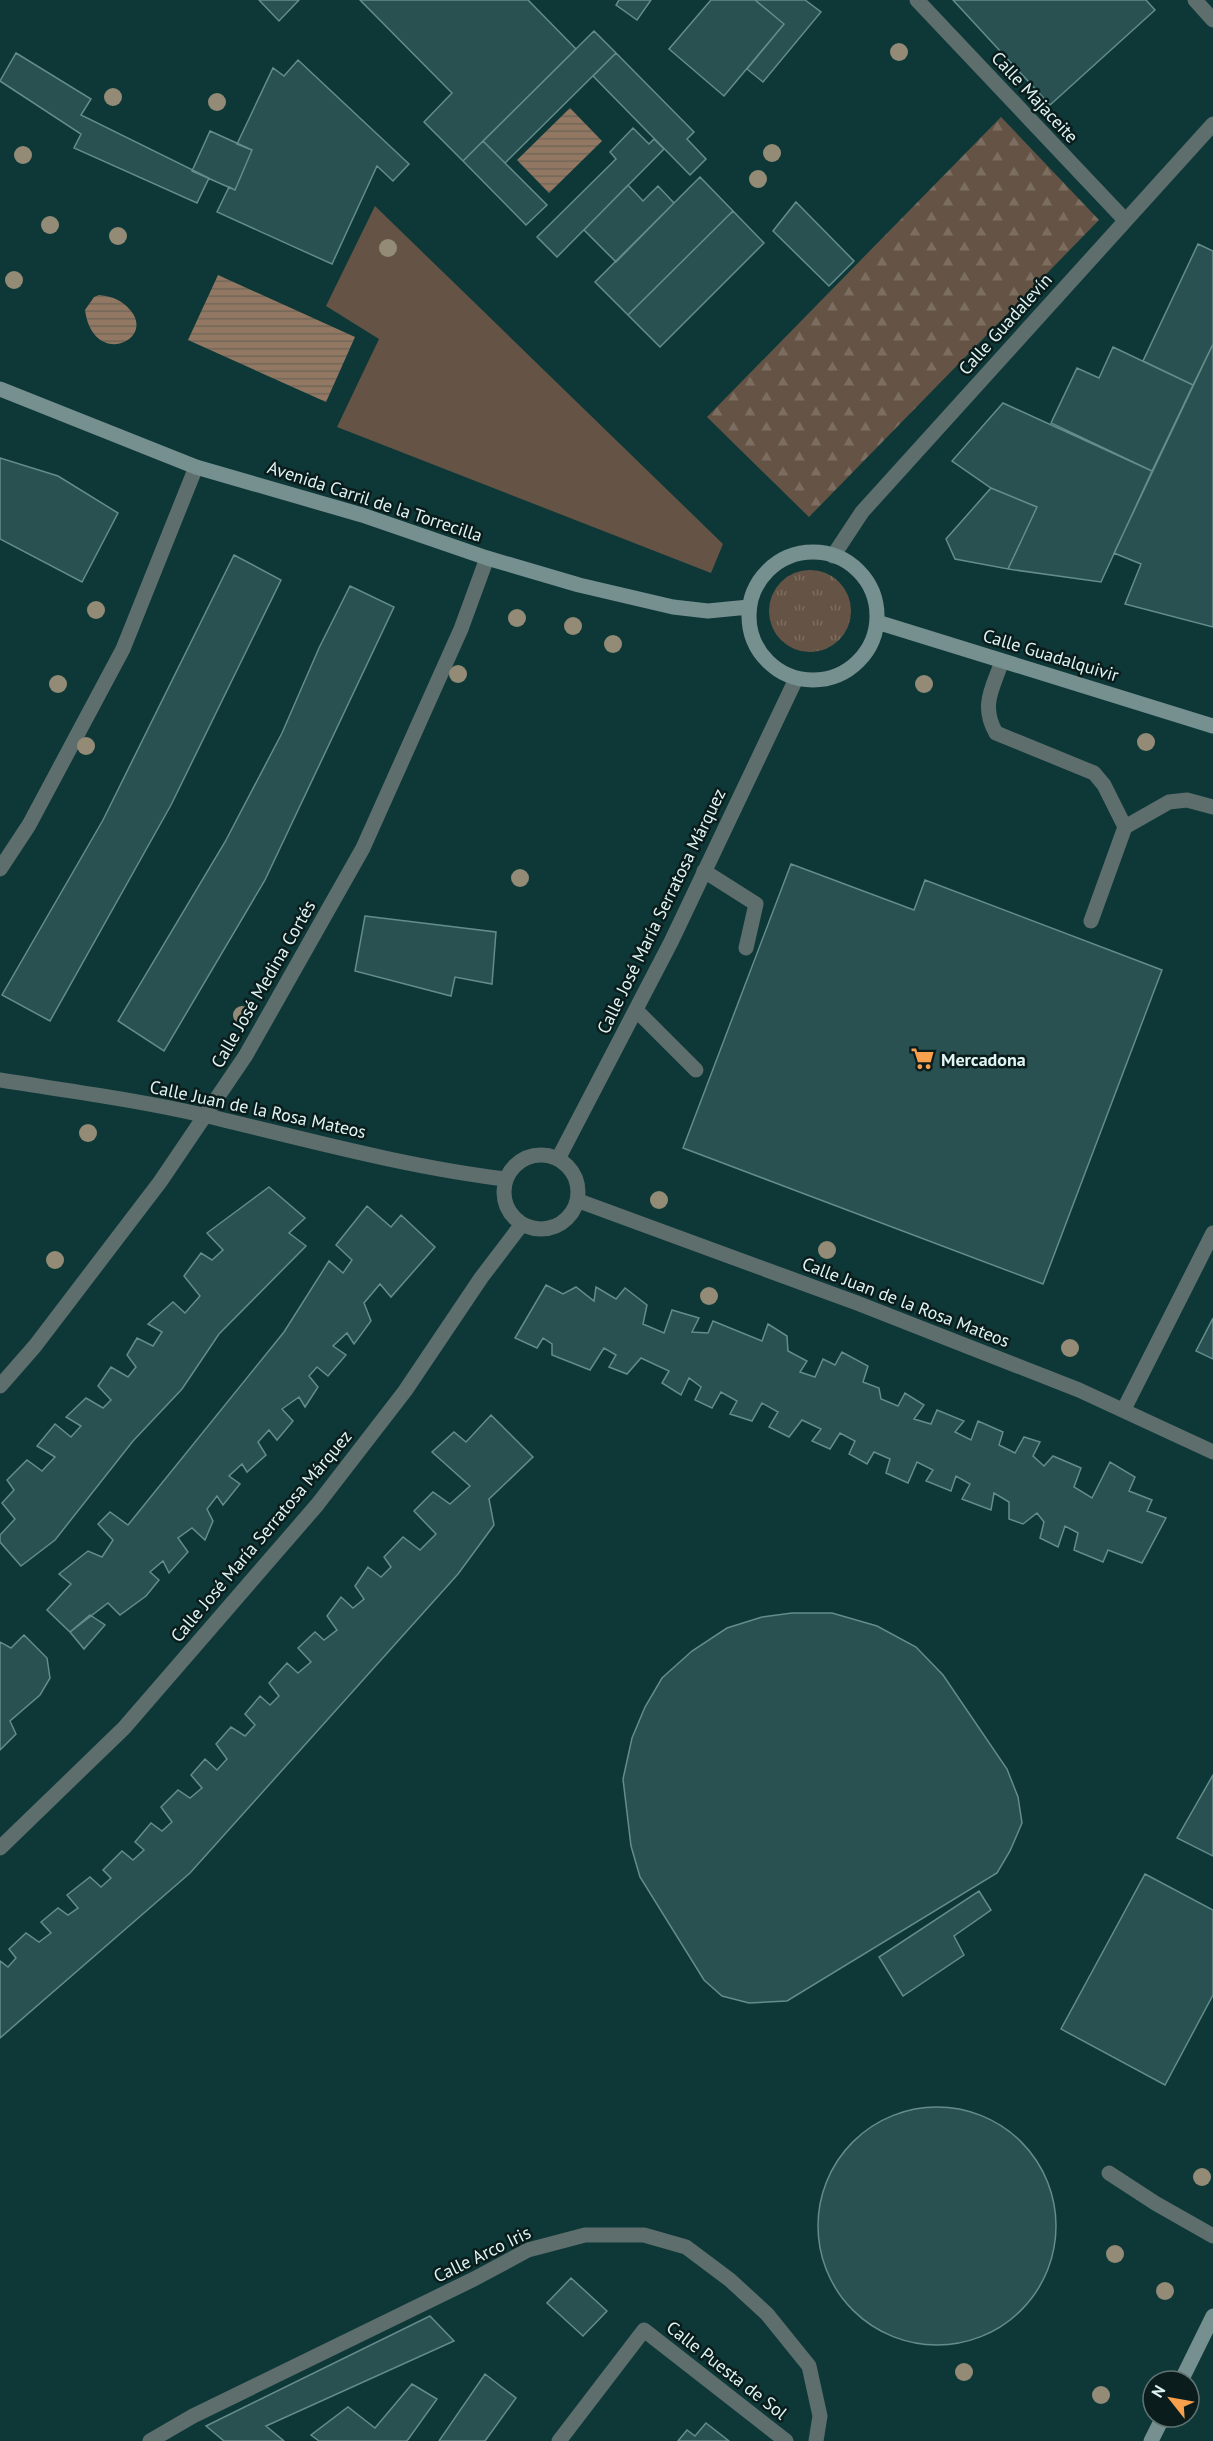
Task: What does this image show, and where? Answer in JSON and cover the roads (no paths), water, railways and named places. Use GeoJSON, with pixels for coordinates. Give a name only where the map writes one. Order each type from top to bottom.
{"type":"FeatureCollection","features":[{"type":"Feature","properties":{"kind":"main road","name":"Avenida Carril de la Torrecilla"},"geometry":{"type":"LineString","coordinates":[[0,389],[196,467],[362,515],[486,558],[579,585],[674,607],[708,611],[749,607]]}},
{"type":"Feature","properties":{"kind":"main road"},"geometry":{"type":"LineString","coordinates":[[817,551],[833,556],[846,560],[870,585],[876,600],[878,622],[869,649],[859,662],[841,675],[815,681],[796,680],[776,670],[754,644],[749,630],[749,607],[758,582],[767,570],[794,554],[817,551]]}},
{"type":"Feature","properties":{"kind":"main road","name":"Calle Guadalquivir"},"geometry":{"type":"LineString","coordinates":[[878,622],[1213,726]]}},
{"type":"Feature","properties":{"kind":"main road"},"geometry":{"type":"LineString","coordinates":[[1187,2369],[1212,2322]]}},
{"type":"Feature","properties":{"kind":"street","name":"Calle Majaceite"},"geometry":{"type":"LineString","coordinates":[[917,0],[1125,220]]}},
{"type":"Feature","properties":{"kind":"street"},"geometry":{"type":"LineString","coordinates":[[1195,0],[1213,20]]}},
{"type":"Feature","properties":{"kind":"street","name":"Calle Guadalevín"},"geometry":{"type":"LineString","coordinates":[[833,556],[862,512],[1213,124]]}},
{"type":"Feature","properties":{"kind":"street"},"geometry":{"type":"LineString","coordinates":[[0,869],[29,825],[123,649],[196,467]]}},
{"type":"Feature","properties":{"kind":"street","name":"Calle José Medina Cortés"},"geometry":{"type":"LineString","coordinates":[[0,1386],[56,1319],[160,1182],[246,1055],[363,848],[461,629],[486,558]]}},
{"type":"Feature","properties":{"kind":"street"},"geometry":{"type":"LineString","coordinates":[[1002,661],[987,705],[990,723],[996,733],[1094,773],[1104,785],[1125,827]]}},
{"type":"Feature","properties":{"kind":"street","name":"Calle José María Serratosa Márquez"},"geometry":{"type":"LineString","coordinates":[[558,1159],[671,942],[796,680]]}},
{"type":"Feature","properties":{"kind":"street"},"geometry":{"type":"LineString","coordinates":[[1091,921],[1125,827],[1169,802],[1187,800],[1213,807]]}},
{"type":"Feature","properties":{"kind":"street"},"geometry":{"type":"LineString","coordinates":[[704,871],[756,904],[746,948]]}},
{"type":"Feature","properties":{"kind":"street"},"geometry":{"type":"LineString","coordinates":[[636,1010],[696,1070]]}},
{"type":"Feature","properties":{"kind":"street","name":"Calle Juan de la Rosa Mateos"},"geometry":{"type":"LineString","coordinates":[[0,1080],[206,1116],[272,1133],[463,1174],[506,1179]]}},
{"type":"Feature","properties":{"kind":"street"},"geometry":{"type":"LineString","coordinates":[[546,1155],[558,1159],[569,1167],[578,1182],[579,1201],[572,1214],[562,1223],[551,1228],[533,1229],[512,1216],[505,1203],[506,1179],[513,1168],[529,1157],[546,1155]]}},
{"type":"Feature","properties":{"kind":"street","name":"Calle Juan de la Rosa Mateos"},"geometry":{"type":"LineString","coordinates":[[579,1201],[857,1303],[1124,1409],[1213,1452]]}},
{"type":"Feature","properties":{"kind":"street","name":"Calle José María Serratosa Márquez"},"geometry":{"type":"LineString","coordinates":[[0,1848],[124,1728],[317,1505],[405,1391],[481,1278],[522,1224]]}},
{"type":"Feature","properties":{"kind":"street"},"geometry":{"type":"LineString","coordinates":[[1124,1409],[1213,1233]]}},
{"type":"Feature","properties":{"kind":"street"},"geometry":{"type":"LineString","coordinates":[[1109,2173],[1155,2203],[1213,2236]]}},
{"type":"Feature","properties":{"kind":"street","name":"Calle Arco Iris"},"geometry":{"type":"LineString","coordinates":[[150,2441],[194,2416],[474,2279],[528,2250],[585,2235],[644,2235],[686,2247],[730,2280],[767,2314],[809,2366],[820,2416],[816,2441]]}},
{"type":"Feature","properties":{"kind":"street","name":"Calle Puesta de Sol"},"geometry":{"type":"LineString","coordinates":[[559,2441],[644,2330],[786,2441]]}},
{"type":"Feature","properties":{"kind":"place","name":"Mercadona"},"geometry":{"type":"Point","coordinates":[923,1059]}}]}
